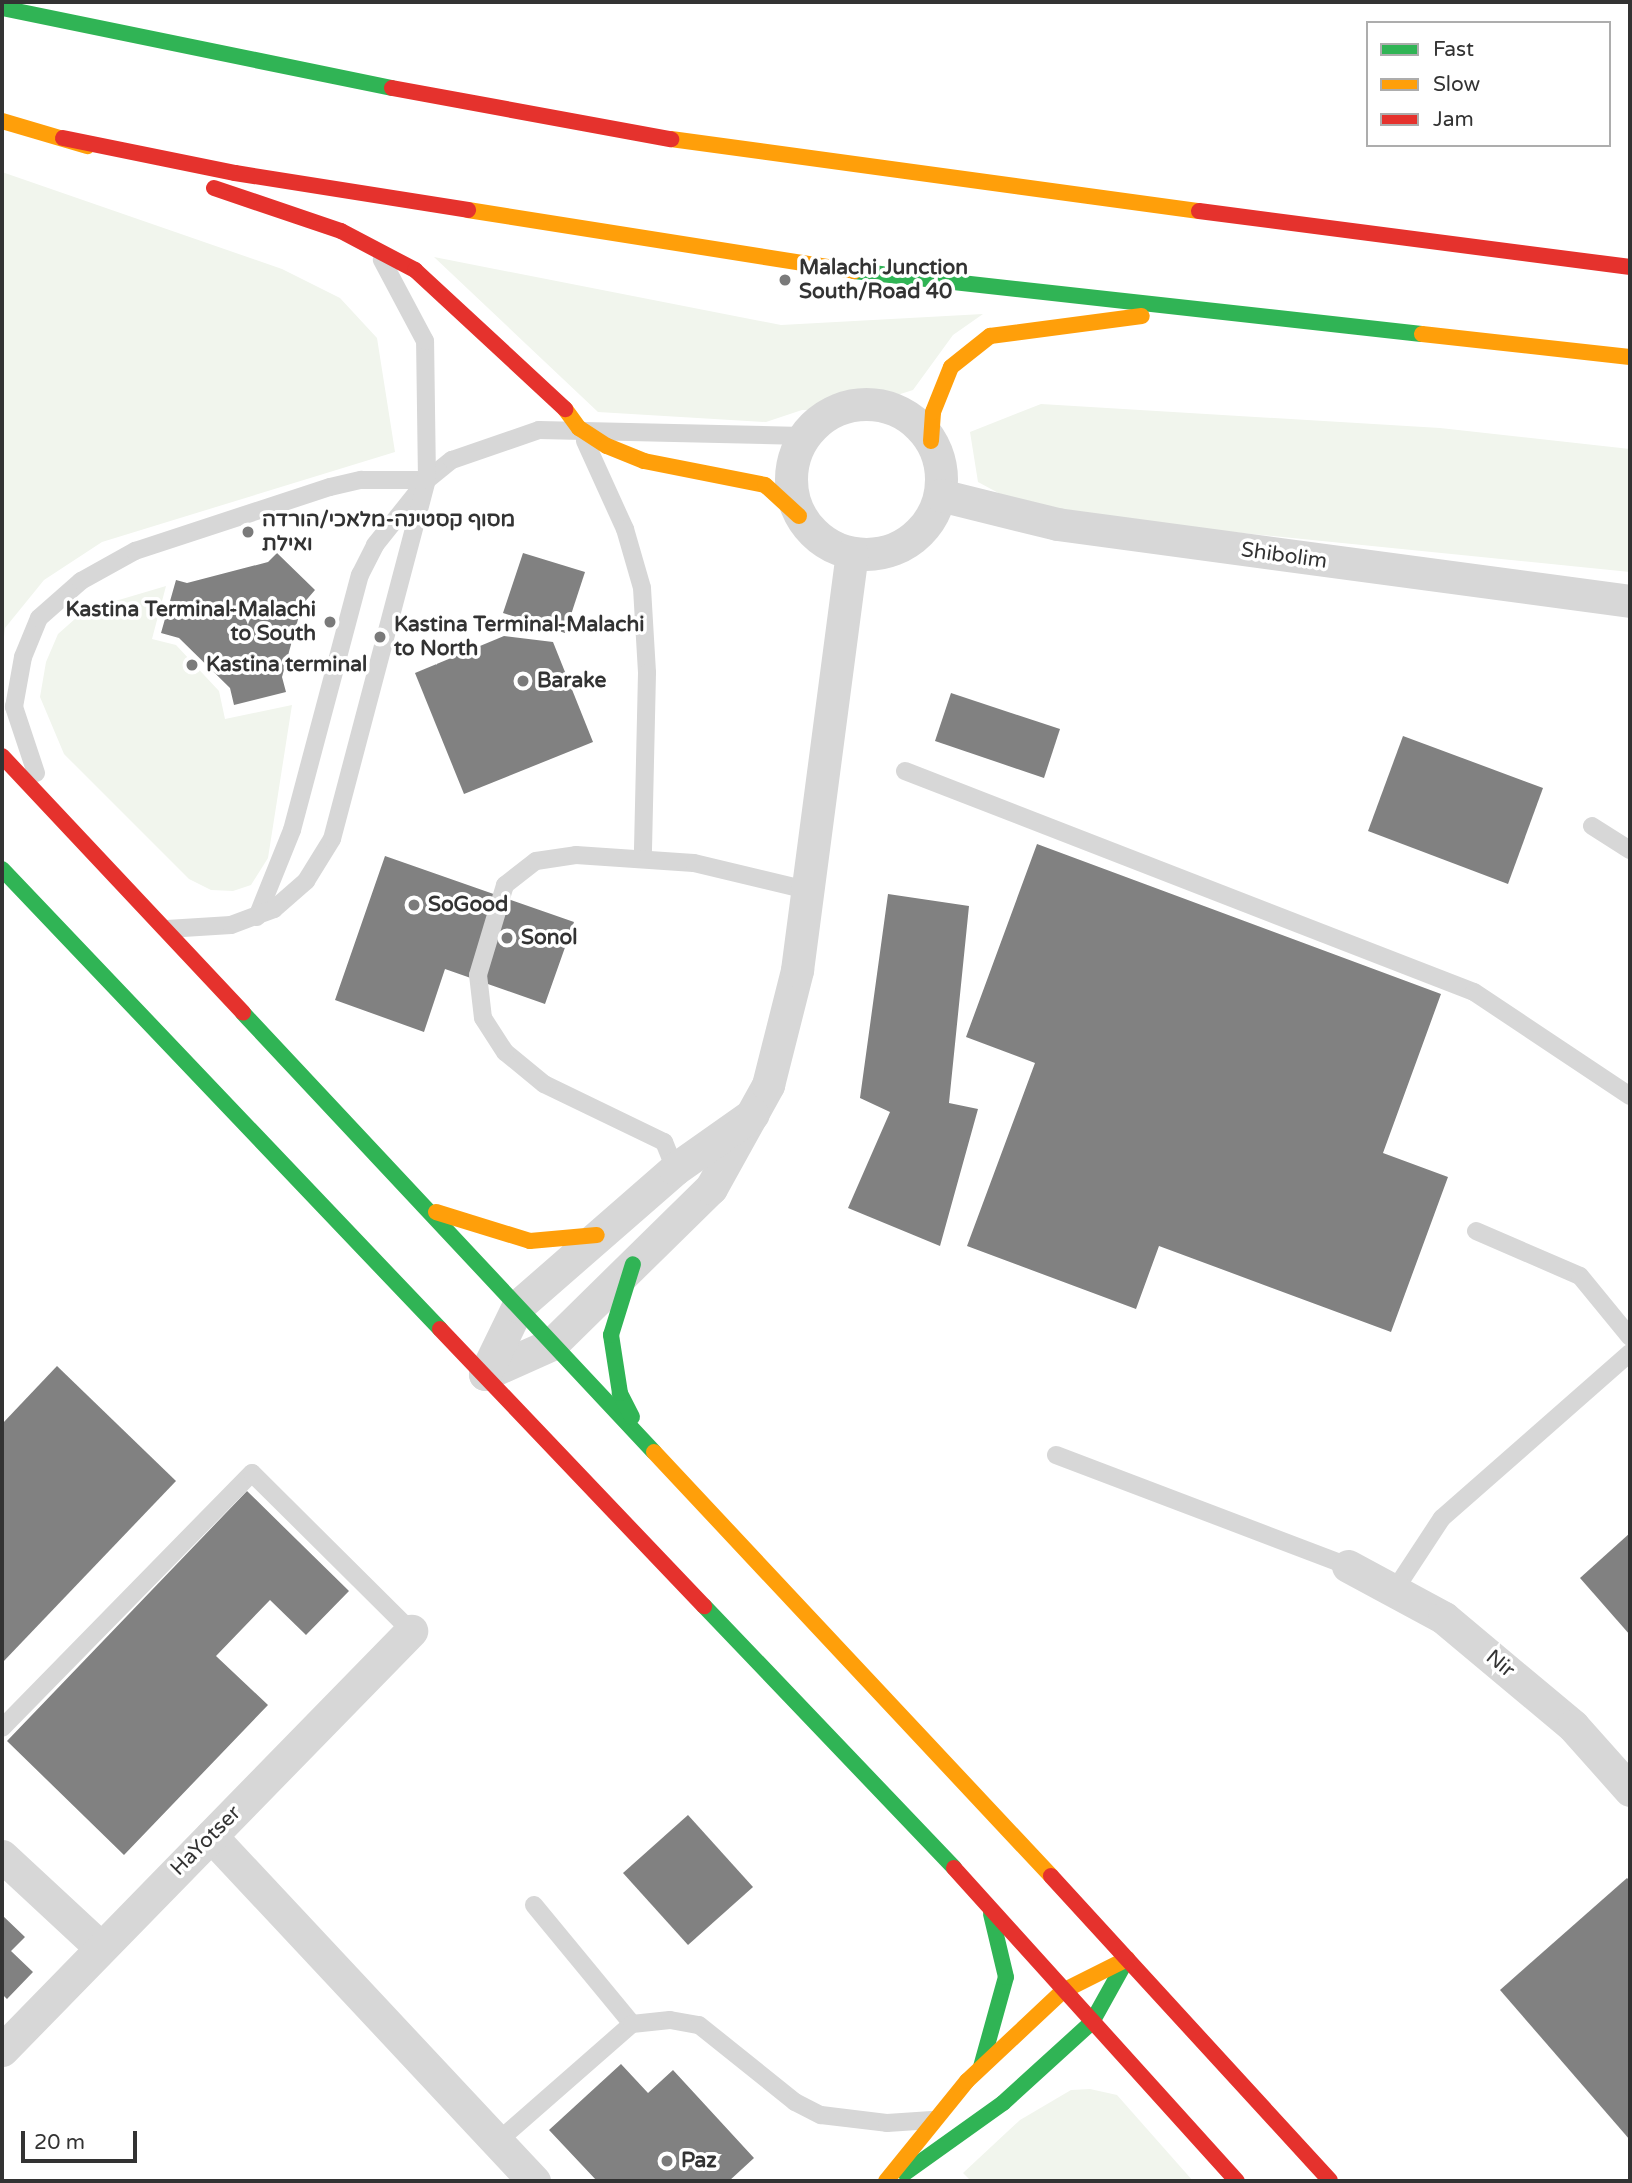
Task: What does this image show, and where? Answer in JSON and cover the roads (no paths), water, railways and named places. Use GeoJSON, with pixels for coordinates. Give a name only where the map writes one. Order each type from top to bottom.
{"type":"FeatureCollection","features":[{"type":"Feature","properties":{"kind":"main road"},"geometry":{"type":"LineString","coordinates":[[2,8],[508,112],[734,150],[1630,267]]}},
{"type":"Feature","properties":{"kind":"main road"},"geometry":{"type":"LineString","coordinates":[[2,121],[63,138],[341,231],[377,250],[451,297],[551,391],[579,428],[644,461],[733,474],[765,485],[799,516]]}},
{"type":"Feature","properties":{"kind":"main road"},"geometry":{"type":"LineString","coordinates":[[63,138],[235,173],[853,271],[1220,308],[1630,356]]}},
{"type":"Feature","properties":{"kind":"main road"},"geometry":{"type":"LineString","coordinates":[[931,441],[933,412],[951,367],[990,336],[1220,308]]}},
{"type":"Feature","properties":{"kind":"main road"},"geometry":{"type":"LineString","coordinates":[[2,757],[167,929],[552,1344],[642,1437],[1128,1959],[1330,2181]]}},
{"type":"Feature","properties":{"kind":"main road"},"geometry":{"type":"LineString","coordinates":[[2,869],[989,1905],[1063,1992],[1237,2181]]}},
{"type":"Feature","properties":{"kind":"main road"},"geometry":{"type":"LineString","coordinates":[[429,1209],[530,1241],[564,1242],[597,1235]]}},
{"type":"Feature","properties":{"kind":"main road"},"geometry":{"type":"LineString","coordinates":[[634,1264],[617,1307],[611,1359],[620,1393],[642,1437]]}},
{"type":"Feature","properties":{"kind":"main road"},"geometry":{"type":"LineString","coordinates":[[981,2067],[1006,1977],[989,1905]]}},
{"type":"Feature","properties":{"kind":"main road"},"geometry":{"type":"LineString","coordinates":[[886,2181],[933,2120],[981,2067],[1063,1992],[1128,1959]]}},
{"type":"Feature","properties":{"kind":"main road"},"geometry":{"type":"LineString","coordinates":[[892,2181],[1003,2103],[1092,2022],[1128,1959]]}},
{"type":"Feature","properties":{"kind":"street"},"geometry":{"type":"LineString","coordinates":[[870,403],[907,415],[931,441],[942,472],[940,495],[917,535],[875,555],[852,554],[813,534],[799,516],[790,473],[803,436],[832,411],[870,403]]}},
{"type":"Feature","properties":{"kind":"street","name":"Shibolim"},"geometry":{"type":"LineString","coordinates":[[940,495],[1056,524],[1630,601]]}},
{"type":"Feature","properties":{"kind":"street"},"geometry":{"type":"LineString","coordinates":[[485,1374],[552,1344],[711,1188],[755,1112],[785,1032],[852,554]]}},
{"type":"Feature","properties":{"kind":"street"},"geometry":{"type":"LineString","coordinates":[[485,1374],[518,1306],[675,1169],[755,1112]]}},
{"type":"Feature","properties":{"kind":"street","name":"Nir"},"geometry":{"type":"LineString","coordinates":[[1348,1566],[1444,1618],[1573,1726],[1630,1790]]}},
{"type":"Feature","properties":{"kind":"street","name":"HaYotser"},"geometry":{"type":"LineString","coordinates":[[2,2050],[411,1631]]}},
{"type":"Feature","properties":{"kind":"street"},"geometry":{"type":"LineString","coordinates":[[211,1836],[534,2181]]}},
{"type":"Feature","properties":{"kind":"street"},"geometry":{"type":"LineString","coordinates":[[2,1856],[101,1948]]}},
{"type":"Feature","properties":{"kind":"lane"},"geometry":{"type":"LineString","coordinates":[[167,929],[231,925],[257,917],[306,881],[332,839],[427,480],[425,341],[377,250]]}},
{"type":"Feature","properties":{"kind":"lane"},"geometry":{"type":"LineString","coordinates":[[257,917],[292,830],[360,575],[388,528],[427,480],[452,460],[500,439],[579,428],[803,436]]}},
{"type":"Feature","properties":{"kind":"lane"},"geometry":{"type":"LineString","coordinates":[[579,428],[625,528],[642,588],[647,673],[643,856]]}},
{"type":"Feature","properties":{"kind":"lane"},"geometry":{"type":"LineString","coordinates":[[58,817],[24,750],[14,707],[23,657],[39,618],[81,581],[135,551],[330,487],[360,480],[427,480]]}},
{"type":"Feature","properties":{"kind":"lane"},"geometry":{"type":"LineString","coordinates":[[905,771],[1474,992],[1630,1096]]}},
{"type":"Feature","properties":{"kind":"lane"},"geometry":{"type":"LineString","coordinates":[[1591,826],[1630,850]]}},
{"type":"Feature","properties":{"kind":"lane"},"geometry":{"type":"LineString","coordinates":[[675,1169],[664,1142],[544,1084],[505,1052],[483,1018],[478,975],[505,885],[520,869],[536,861],[576,855],[643,856],[807,890]]}},
{"type":"Feature","properties":{"kind":"lane"},"geometry":{"type":"LineString","coordinates":[[1476,1231],[1580,1276],[1630,1337]]}},
{"type":"Feature","properties":{"kind":"lane"},"geometry":{"type":"LineString","coordinates":[[1394,1591],[1441,1518],[1630,1353]]}},
{"type":"Feature","properties":{"kind":"lane"},"geometry":{"type":"LineString","coordinates":[[1056,1455],[1348,1566]]}},
{"type":"Feature","properties":{"kind":"lane"},"geometry":{"type":"LineString","coordinates":[[2,1728],[252,1473],[411,1631]]}},
{"type":"Feature","properties":{"kind":"lane"},"geometry":{"type":"LineString","coordinates":[[534,1905],[632,2024]]}},
{"type":"Feature","properties":{"kind":"lane"},"geometry":{"type":"LineString","coordinates":[[497,2142],[632,2024],[670,2020],[699,2025],[795,2102],[821,2115],[853,2121],[933,2120]]}},
{"type":"Feature","properties":{"kind":"place","name":"Malachi Junction South/Road 40"},"geometry":{"type":"Point","coordinates":[785,280]}},
{"type":"Feature","properties":{"kind":"place","name":"מסוף קסטינה-מלאכי/הורדה ואילת"},"geometry":{"type":"Point","coordinates":[248,532]}},
{"type":"Feature","properties":{"kind":"place","name":"Kastina Terminal-Malachi to South"},"geometry":{"type":"Point","coordinates":[330,622]}},
{"type":"Feature","properties":{"kind":"place","name":"Kastina Terminal-Malachi to North"},"geometry":{"type":"Point","coordinates":[380,637]}},
{"type":"Feature","properties":{"kind":"place","name":"Kastina terminal"},"geometry":{"type":"Point","coordinates":[192,665]}},
{"type":"Feature","properties":{"kind":"place","name":"Barake"},"geometry":{"type":"Point","coordinates":[523,681]}},
{"type":"Feature","properties":{"kind":"place","name":"SoGood"},"geometry":{"type":"Point","coordinates":[414,905]}},
{"type":"Feature","properties":{"kind":"place","name":"Sonol"},"geometry":{"type":"Point","coordinates":[507,938]}},
{"type":"Feature","properties":{"kind":"place","name":"Paz"},"geometry":{"type":"Point","coordinates":[667,2161]}}]}
